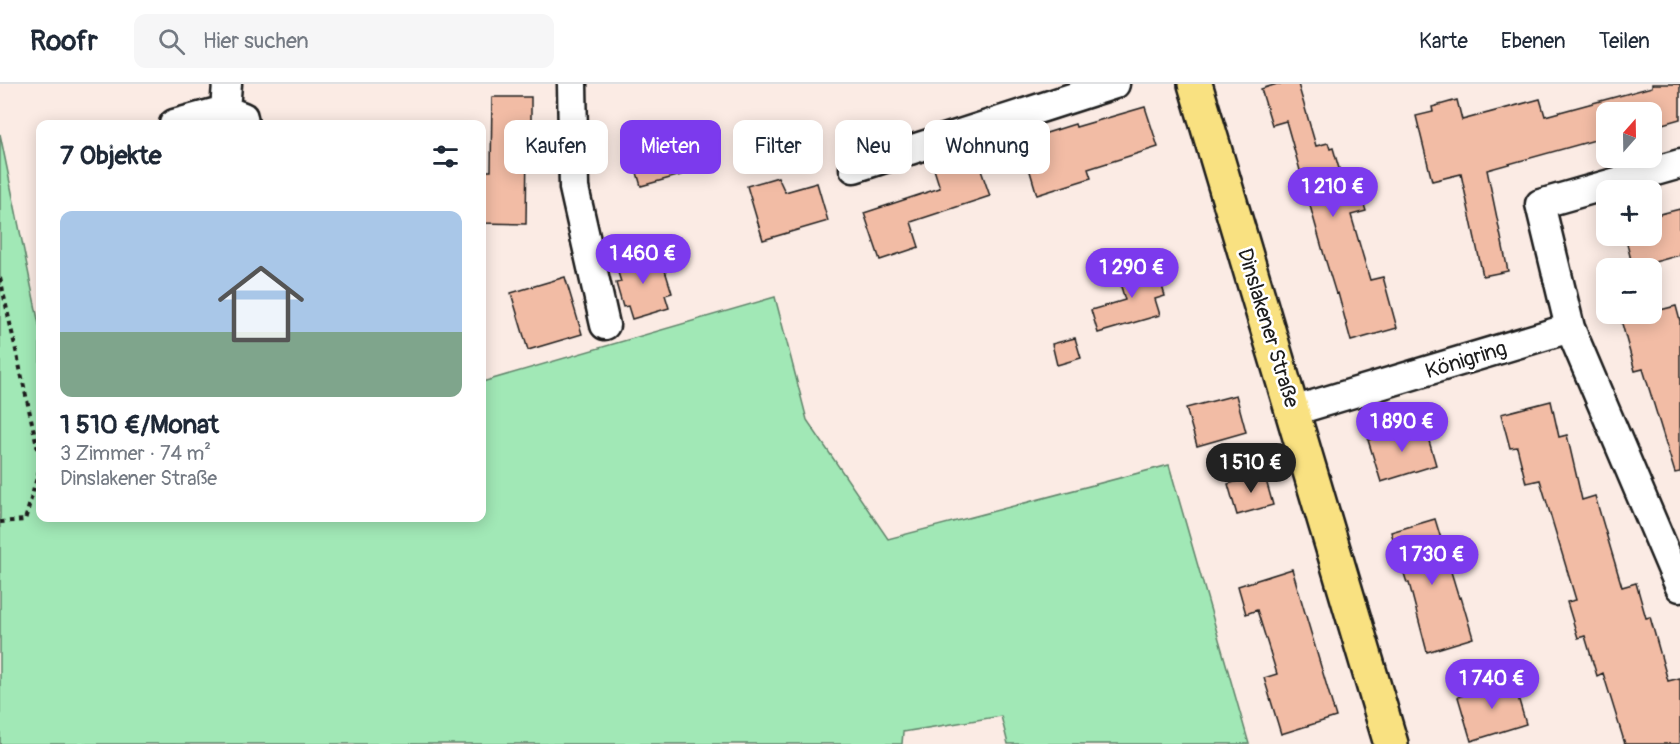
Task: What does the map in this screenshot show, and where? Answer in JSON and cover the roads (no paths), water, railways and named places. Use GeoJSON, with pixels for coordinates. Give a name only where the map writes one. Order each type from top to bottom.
{"type":"FeatureCollection","features":[{"type":"Feature","properties":{"kind":"main road","name":"Dinslakener Straße"},"geometry":{"type":"LineString","coordinates":[[1195,84],[1391,744]]}},
{"type":"Feature","properties":{"kind":"street"},"geometry":{"type":"LineString","coordinates":[[572,84],[574,188],[605,326]]}},
{"type":"Feature","properties":{"kind":"street"},"geometry":{"type":"LineString","coordinates":[[912,149],[1115,84]]}},
{"type":"Feature","properties":{"kind":"street"},"geometry":{"type":"LineString","coordinates":[[187,120],[232,106]]}},
{"type":"Feature","properties":{"kind":"street"},"geometry":{"type":"LineString","coordinates":[[1680,164],[1540,204],[1570,328],[1680,587]]}},
{"type":"Feature","properties":{"kind":"street","name":"Königring"},"geometry":{"type":"LineString","coordinates":[[1293,411],[1570,328]]}}]}
